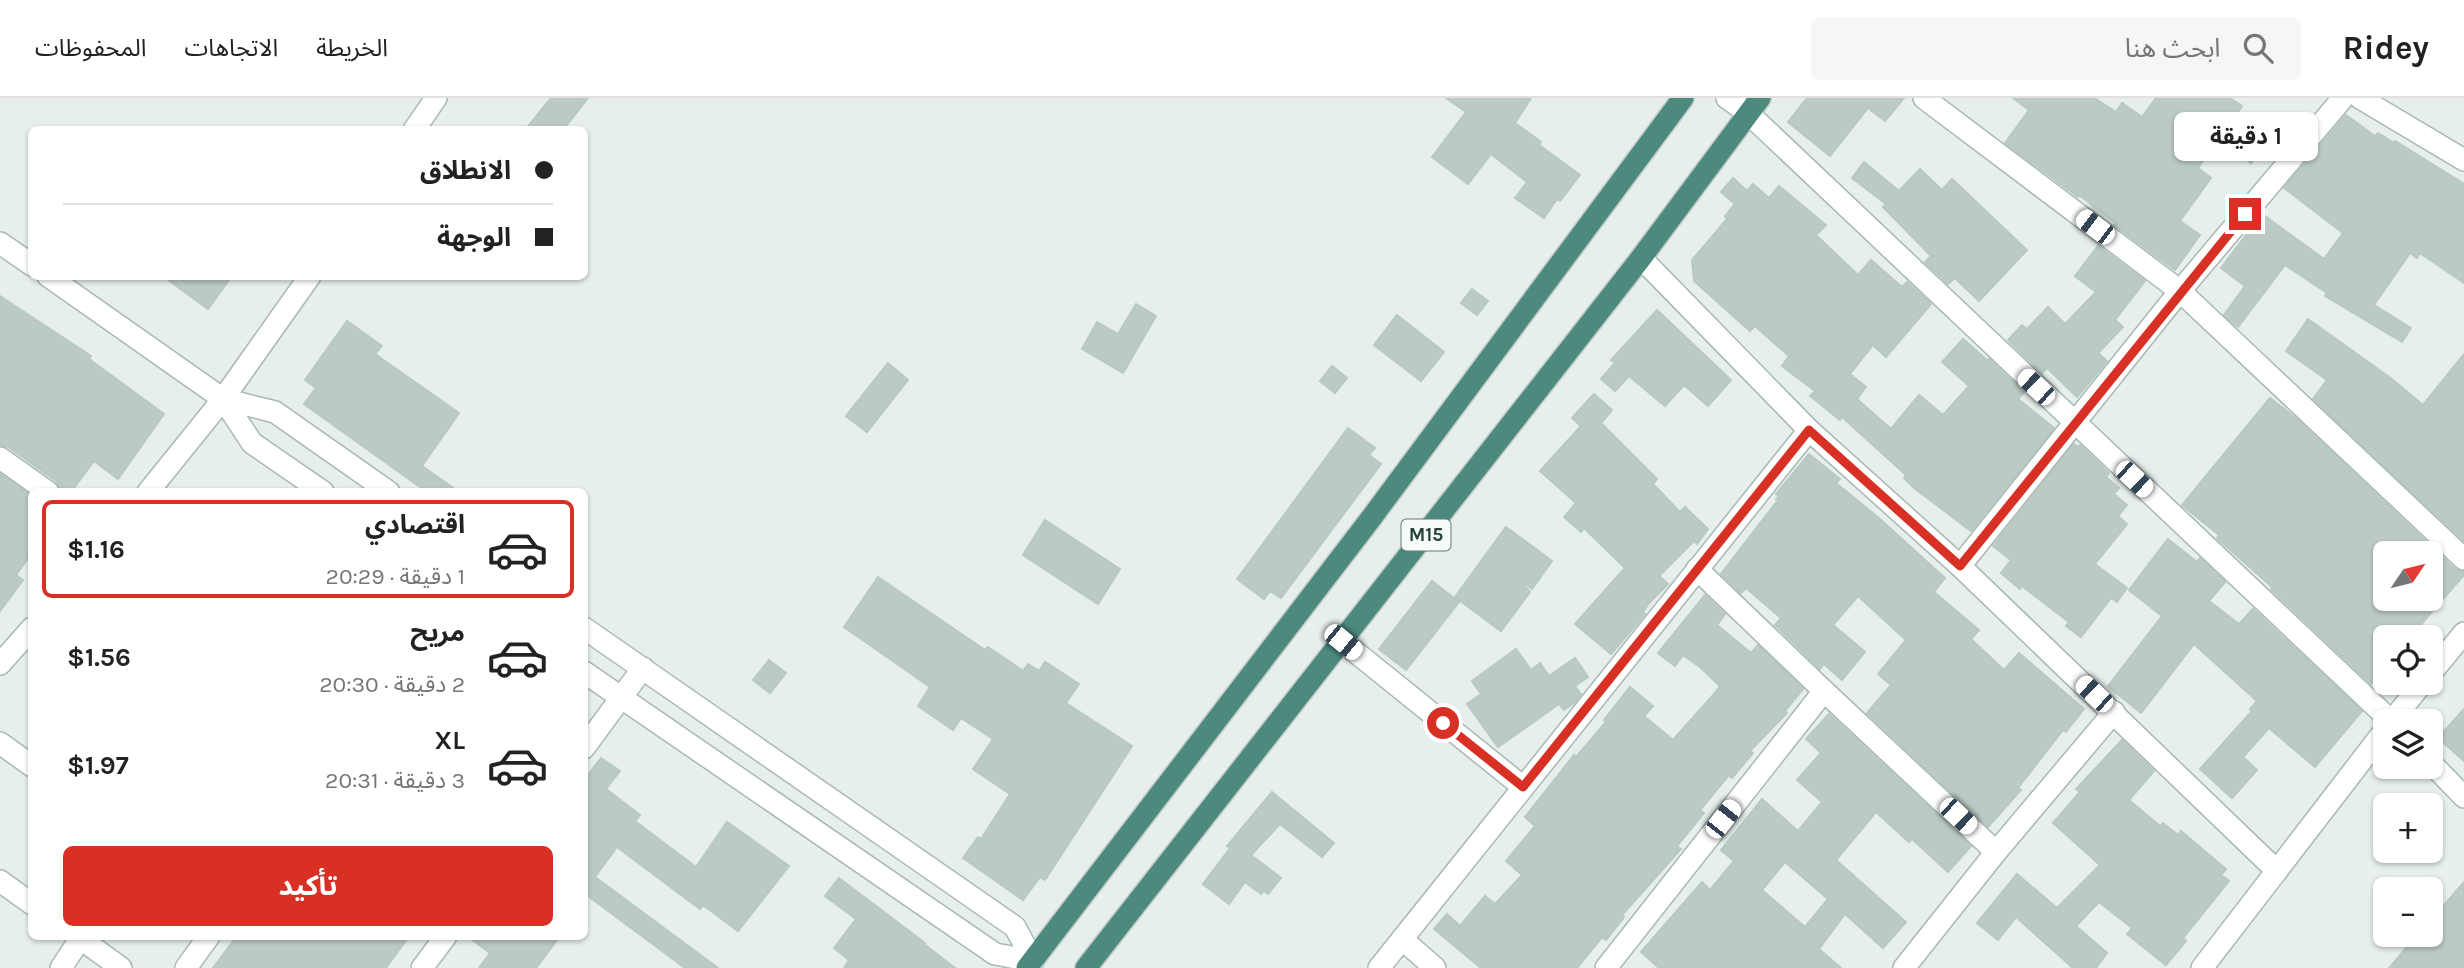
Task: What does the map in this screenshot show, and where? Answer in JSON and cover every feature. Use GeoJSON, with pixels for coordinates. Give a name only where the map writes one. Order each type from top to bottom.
{"type":"FeatureCollection","features":[{"type":"Feature","properties":{"kind":"highway","name":"M15"},"geometry":{"type":"LineString","coordinates":[[1034,965],[1372,517],[1683,98]]}},
{"type":"Feature","properties":{"kind":"highway","name":"M15"},"geometry":{"type":"LineString","coordinates":[[1086,968],[1641,258],[1754,106]]}},
{"type":"Feature","properties":{"kind":"street"},"geometry":{"type":"LineString","coordinates":[[417,126],[436,98]]}},
{"type":"Feature","properties":{"kind":"street"},"geometry":{"type":"LineString","coordinates":[[1727,98],[1754,106],[2075,424],[2378,709]]}},
{"type":"Feature","properties":{"kind":"street"},"geometry":{"type":"LineString","coordinates":[[1924,98],[2180,291],[2464,559]]}},
{"type":"Feature","properties":{"kind":"street"},"geometry":{"type":"LineString","coordinates":[[1960,566],[2180,291],[2343,98]]}},
{"type":"Feature","properties":{"kind":"street"},"geometry":{"type":"LineString","coordinates":[[2360,98],[2464,160]]}},
{"type":"Feature","properties":{"kind":"street"},"geometry":{"type":"LineString","coordinates":[[0,243],[28,262]]}},
{"type":"Feature","properties":{"kind":"street"},"geometry":{"type":"LineString","coordinates":[[1641,258],[1809,430],[1960,566],[2277,871]]}},
{"type":"Feature","properties":{"kind":"street"},"geometry":{"type":"LineString","coordinates":[[54,280],[223,399],[275,412],[383,488]]}},
{"type":"Feature","properties":{"kind":"street"},"geometry":{"type":"LineString","coordinates":[[151,488],[223,399],[307,280]]}},
{"type":"Feature","properties":{"kind":"street"},"geometry":{"type":"LineString","coordinates":[[223,399],[252,443],[317,488]]}},
{"type":"Feature","properties":{"kind":"street"},"geometry":{"type":"LineString","coordinates":[[1379,968],[1809,430]]}},
{"type":"Feature","properties":{"kind":"street"},"geometry":{"type":"LineString","coordinates":[[0,458],[42,488]]}},
{"type":"Feature","properties":{"kind":"street"},"geometry":{"type":"LineString","coordinates":[[1697,569],[1996,852]]}},
{"type":"Feature","properties":{"kind":"street"},"geometry":{"type":"LineString","coordinates":[[588,631],[1015,927],[1034,965]]}},
{"type":"Feature","properties":{"kind":"street"},"geometry":{"type":"LineString","coordinates":[[0,664],[28,632]]}},
{"type":"Feature","properties":{"kind":"street"},"geometry":{"type":"LineString","coordinates":[[2443,658],[2464,633]]}},
{"type":"Feature","properties":{"kind":"street"},"geometry":{"type":"LineString","coordinates":[[1343,642],[1523,787]]}},
{"type":"Feature","properties":{"kind":"street"},"geometry":{"type":"LineString","coordinates":[[588,743],[643,668]]}},
{"type":"Feature","properties":{"kind":"street"},"geometry":{"type":"LineString","coordinates":[[588,675],[995,954],[1034,965]]}},
{"type":"Feature","properties":{"kind":"street"},"geometry":{"type":"LineString","coordinates":[[1605,968],[1824,691]]}},
{"type":"Feature","properties":{"kind":"street"},"geometry":{"type":"LineString","coordinates":[[2401,709],[2412,695]]}},
{"type":"Feature","properties":{"kind":"street"},"geometry":{"type":"LineString","coordinates":[[1904,968],[1996,852],[2114,712]]}},
{"type":"Feature","properties":{"kind":"street"},"geometry":{"type":"LineString","coordinates":[[0,743],[28,763]]}},
{"type":"Feature","properties":{"kind":"street"},"geometry":{"type":"LineString","coordinates":[[2202,968],[2373,746]]}},
{"type":"Feature","properties":{"kind":"street"},"geometry":{"type":"LineString","coordinates":[[2443,775],[2464,797]]}},
{"type":"Feature","properties":{"kind":"street"},"geometry":{"type":"LineString","coordinates":[[0,881],[28,901]]}},
{"type":"Feature","properties":{"kind":"street"},"geometry":{"type":"LineString","coordinates":[[1402,939],[1435,968]]}},
{"type":"Feature","properties":{"kind":"street"},"geometry":{"type":"LineString","coordinates":[[61,968],[78,940]]}},
{"type":"Feature","properties":{"kind":"street"},"geometry":{"type":"LineString","coordinates":[[82,940],[121,968]]}},
{"type":"Feature","properties":{"kind":"street"},"geometry":{"type":"LineString","coordinates":[[186,968],[206,940]]}},
{"type":"Feature","properties":{"kind":"street"},"geometry":{"type":"LineString","coordinates":[[422,968],[443,940]]}},
{"type":"Feature","properties":{"kind":"building"},"geometry":{"type":"Polygon","coordinates":[[[551,98],[588,98],[566,126],[528,126],[551,98]]]}},
{"type":"Feature","properties":{"kind":"building"},"geometry":{"type":"Polygon","coordinates":[[[1446,98],[1531,98],[1515,123],[1541,142],[1539,145],[1580,175],[1560,201],[1557,199],[1544,218],[1515,198],[1527,182],[1491,154],[1468,184],[1432,157],[1466,112],[1446,98]]]}},
{"type":"Feature","properties":{"kind":"building"},"geometry":{"type":"Polygon","coordinates":[[[1807,98],[1904,98],[1885,121],[1868,108],[1830,156],[1788,122],[1807,98]]]}},
{"type":"Feature","properties":{"kind":"building"},"geometry":{"type":"Polygon","coordinates":[[[2013,98],[2094,98],[2116,112],[2122,103],[2142,117],[2156,98],[2230,98],[2242,106],[2235,117],[2267,141],[2251,163],[2218,139],[2198,168],[2211,178],[2180,221],[2200,235],[2175,270],[2079,195],[2078,197],[2005,143],[2029,110],[2013,98]]]}},
{"type":"Feature","properties":{"kind":"building"},"geometry":{"type":"Polygon","coordinates":[[[2346,115],[2375,136],[2378,133],[2394,143],[2395,141],[2464,184],[2464,283],[2420,253],[2417,258],[2410,253],[2374,305],[2411,328],[2402,342],[2325,296],[2327,293],[2285,265],[2238,327],[2224,315],[2245,286],[2221,268],[2262,214],[2324,259],[2343,233],[2284,188],[2346,115]]]}},
{"type":"Feature","properties":{"kind":"building"},"geometry":{"type":"Polygon","coordinates":[[[1864,162],[1899,191],[1920,169],[1942,190],[1952,179],[2027,250],[1979,301],[1955,278],[1948,284],[1925,262],[1931,256],[1883,207],[1886,204],[1852,178],[1864,162]]]}},
{"type":"Feature","properties":{"kind":"building"},"geometry":{"type":"Polygon","coordinates":[[[1733,178],[1747,191],[1753,184],[1769,198],[1779,186],[1826,225],[1816,235],[1858,275],[1871,260],[1902,287],[1907,282],[1931,304],[1886,357],[1873,345],[1850,374],[1866,387],[1857,399],[1891,429],[1919,395],[1943,415],[1969,386],[1942,362],[1963,339],[2024,392],[2018,399],[2054,428],[1971,531],[1914,488],[1904,478],[1906,475],[1842,417],[1840,420],[1810,396],[1815,391],[1782,366],[1789,356],[1755,326],[1750,331],[1694,281],[1692,260],[1727,219],[1725,216],[1735,204],[1721,192],[1733,178]]]}},
{"type":"Feature","properties":{"kind":"building"},"geometry":{"type":"Polygon","coordinates":[[[2098,246],[2145,281],[2115,320],[2123,327],[2098,353],[2107,361],[2077,397],[2047,368],[2042,373],[2008,340],[2022,325],[2027,329],[2048,307],[2065,324],[2096,292],[2075,276],[2098,246]]]}},
{"type":"Feature","properties":{"kind":"building"},"geometry":{"type":"Polygon","coordinates":[[[168,280],[229,280],[208,309],[168,280]]]}},
{"type":"Feature","properties":{"kind":"building"},"geometry":{"type":"Polygon","coordinates":[[[1472,289],[1488,301],[1477,315],[1461,303],[1472,289]]]}},
{"type":"Feature","properties":{"kind":"building"},"geometry":{"type":"Polygon","coordinates":[[[0,296],[91,356],[89,359],[164,414],[118,479],[94,461],[74,488],[59,488],[56,481],[8,447],[0,445],[0,296]]]}},
{"type":"Feature","properties":{"kind":"building"},"geometry":{"type":"Polygon","coordinates":[[[1136,304],[1156,316],[1123,373],[1082,349],[1097,322],[1118,334],[1136,304]]]}},
{"type":"Feature","properties":{"kind":"building"},"geometry":{"type":"Polygon","coordinates":[[[1657,310],[1731,380],[1708,406],[1684,385],[1665,406],[1629,376],[1615,391],[1601,379],[1615,363],[1611,360],[1657,310]]]}},
{"type":"Feature","properties":{"kind":"building"},"geometry":{"type":"Polygon","coordinates":[[[1397,315],[1444,352],[1421,381],[1374,345],[1397,315]]]}},
{"type":"Feature","properties":{"kind":"building"},"geometry":{"type":"Polygon","coordinates":[[[2308,319],[2392,379],[2423,405],[2464,354],[2464,541],[2313,399],[2327,380],[2286,351],[2308,319]]]}},
{"type":"Feature","properties":{"kind":"building"},"geometry":{"type":"Polygon","coordinates":[[[347,321],[382,346],[375,354],[459,413],[422,466],[453,488],[421,488],[304,404],[316,388],[305,380],[347,321]]]}},
{"type":"Feature","properties":{"kind":"building"},"geometry":{"type":"Polygon","coordinates":[[[888,363],[908,380],[867,432],[846,416],[888,363]]]}},
{"type":"Feature","properties":{"kind":"building"},"geometry":{"type":"Polygon","coordinates":[[[1332,366],[1347,378],[1335,393],[1320,381],[1332,366]]]}},
{"type":"Feature","properties":{"kind":"building"},"geometry":{"type":"Polygon","coordinates":[[[1594,394],[1612,410],[1601,423],[1657,479],[1653,484],[1680,512],[1685,507],[1708,529],[1697,544],[1694,541],[1659,576],[1668,584],[1649,603],[1643,612],[1645,614],[1611,654],[1575,624],[1625,568],[1584,528],[1581,532],[1564,517],[1576,503],[1540,471],[1581,426],[1572,418],[1594,394]]]}},
{"type":"Feature","properties":{"kind":"building"},"geometry":{"type":"Polygon","coordinates":[[[2270,398],[2298,420],[2425,541],[2373,541],[2373,611],[2433,611],[2420,625],[2373,625],[2371,684],[2271,589],[2272,587],[2217,538],[2219,535],[2182,505],[2270,398]]]}},
{"type":"Feature","properties":{"kind":"building"},"geometry":{"type":"Polygon","coordinates":[[[1348,428],[1375,448],[1369,455],[1381,464],[1281,598],[1270,591],[1264,599],[1237,579],[1348,428]]]}},
{"type":"Feature","properties":{"kind":"building"},"geometry":{"type":"Polygon","coordinates":[[[2074,444],[2078,447],[2080,445],[2109,473],[2106,477],[2119,488],[2114,494],[2127,505],[2118,516],[2127,524],[2095,564],[2127,588],[2117,602],[2111,598],[2081,637],[2066,626],[2069,622],[2001,573],[2011,560],[1993,546],[2074,444]]]}},
{"type":"Feature","properties":{"kind":"building"},"geometry":{"type":"Polygon","coordinates":[[[1809,454],[1840,479],[1836,483],[1945,578],[1934,592],[1979,630],[1971,639],[2004,670],[2019,653],[2084,709],[2066,732],[2063,730],[2018,788],[2021,790],[1988,827],[1867,713],[1891,685],[1878,674],[1906,640],[1858,596],[1833,625],[1865,652],[1842,680],[1824,664],[1820,669],[1775,625],[1781,618],[1746,588],[1741,593],[1721,574],[1778,500],[1776,499],[1779,496],[1776,494],[1809,454]]]}},
{"type":"Feature","properties":{"kind":"building"},"geometry":{"type":"Polygon","coordinates":[[[0,474],[28,493],[28,558],[16,575],[23,580],[0,611],[0,474]]]}},
{"type":"Feature","properties":{"kind":"building"},"geometry":{"type":"Polygon","coordinates":[[[1045,520],[1120,569],[1098,604],[1023,555],[1045,520]]]}},
{"type":"Feature","properties":{"kind":"building"},"geometry":{"type":"Polygon","coordinates":[[[1506,527],[1552,561],[1532,589],[1524,585],[1530,592],[1501,631],[1455,597],[1506,527]]]}},
{"type":"Feature","properties":{"kind":"building"},"geometry":{"type":"Polygon","coordinates":[[[2168,539],[2197,562],[2200,558],[2225,582],[2209,601],[2239,624],[2253,609],[2362,711],[2315,767],[2269,728],[2243,757],[2257,770],[2232,798],[2200,769],[2252,711],[2250,709],[2257,701],[2194,644],[2141,713],[2108,686],[2162,616],[2129,590],[2168,539]]]}},
{"type":"Feature","properties":{"kind":"building"},"geometry":{"type":"Polygon","coordinates":[[[2443,558],[2455,569],[2464,572],[2443,599],[2443,558]]]}},
{"type":"Feature","properties":{"kind":"building"},"geometry":{"type":"Polygon","coordinates":[[[878,577],[985,650],[988,647],[1023,671],[1028,664],[1039,671],[1045,662],[1079,684],[1066,703],[1132,746],[1045,880],[1040,877],[1023,900],[963,858],[978,837],[981,839],[1010,794],[973,769],[993,739],[961,718],[953,730],[918,706],[930,687],[844,627],[878,577]]]}},
{"type":"Feature","properties":{"kind":"building"},"geometry":{"type":"Polygon","coordinates":[[[1432,581],[1459,602],[1406,670],[1379,649],[1432,581]]]}},
{"type":"Feature","properties":{"kind":"building"},"geometry":{"type":"Polygon","coordinates":[[[1705,595],[1725,614],[1717,625],[1751,653],[1758,645],[1803,689],[1785,711],[1787,713],[1750,751],[1753,753],[1732,778],[1729,775],[1700,810],[1704,813],[1677,846],[1681,849],[1622,915],[1624,917],[1606,940],[1602,937],[1577,968],[1481,968],[1434,929],[1447,914],[1460,926],[1485,896],[1495,904],[1522,875],[1506,861],[1535,826],[1525,817],[1574,755],[1576,757],[1606,722],[1604,720],[1630,687],[1653,706],[1644,716],[1673,740],[1714,694],[1720,686],[1700,667],[1683,655],[1675,666],[1658,653],[1705,595]]]}},
{"type":"Feature","properties":{"kind":"building"},"geometry":{"type":"Polygon","coordinates":[[[1516,649],[1531,670],[1540,663],[1549,676],[1575,658],[1588,677],[1575,686],[1581,694],[1574,703],[1564,710],[1559,704],[1498,747],[1467,704],[1481,694],[1472,681],[1516,649]]]}},
{"type":"Feature","properties":{"kind":"building"},"geometry":{"type":"Polygon","coordinates":[[[769,660],[786,673],[770,693],[753,680],[769,660]]]}},
{"type":"Feature","properties":{"kind":"building"},"geometry":{"type":"Polygon","coordinates":[[[2464,709],[2464,761],[2443,742],[2443,732],[2464,709]]]}},
{"type":"Feature","properties":{"kind":"building"},"geometry":{"type":"Polygon","coordinates":[[[1829,714],[1971,846],[1948,872],[1912,839],[1909,842],[1876,812],[1836,860],[1906,922],[1883,948],[1845,914],[1819,949],[1841,968],[1659,968],[1641,952],[1702,882],[1710,890],[1734,861],[1721,850],[1762,799],[1798,831],[1822,802],[1797,780],[1821,753],[1806,739],[1829,714]],[[1785,862],[1762,890],[1805,927],[1828,899],[1785,862]]]}},
{"type":"Feature","properties":{"kind":"building"},"geometry":{"type":"Polygon","coordinates":[[[2122,740],[2154,771],[2129,800],[2160,826],[2163,823],[2178,835],[2181,831],[2226,869],[2221,875],[2229,881],[2183,938],[2186,941],[2166,965],[2127,934],[2132,928],[2099,902],[2076,926],[2107,953],[2096,968],[2073,968],[2016,917],[1998,940],[1977,923],[2017,874],[2057,908],[2100,865],[2053,823],[2080,792],[2076,789],[2122,740]]]}},
{"type":"Feature","properties":{"kind":"building"},"geometry":{"type":"Polygon","coordinates":[[[601,758],[620,771],[606,789],[640,815],[635,821],[696,867],[727,822],[789,866],[738,931],[703,905],[700,909],[617,847],[595,877],[718,968],[685,968],[588,896],[588,775],[601,758]]]}},
{"type":"Feature","properties":{"kind":"building"},"geometry":{"type":"Polygon","coordinates":[[[1272,792],[1334,843],[1322,857],[1280,824],[1251,855],[1281,878],[1268,894],[1264,891],[1261,894],[1245,882],[1229,904],[1203,884],[1230,848],[1227,846],[1272,792]]]}},
{"type":"Feature","properties":{"kind":"building"},"geometry":{"type":"Polygon","coordinates":[[[839,878],[955,968],[844,968],[849,960],[834,948],[856,919],[825,896],[839,878]]]}},
{"type":"Feature","properties":{"kind":"building"},"geometry":{"type":"Polygon","coordinates":[[[2464,882],[2464,968],[2389,968],[2407,947],[2443,947],[2443,906],[2464,882]]]}},
{"type":"Feature","properties":{"kind":"building"},"geometry":{"type":"Polygon","coordinates":[[[234,940],[406,940],[386,968],[213,968],[234,940]]]}},
{"type":"Feature","properties":{"kind":"building"},"geometry":{"type":"Polygon","coordinates":[[[472,940],[557,940],[536,968],[479,968],[490,953],[472,940]]]}},
{"type":"Feature","properties":{"kind":"route"},"geometry":{"type":"LineString","coordinates":[[1443,723],[1523,787],[1809,430],[1960,566],[2245,214]]}}]}
